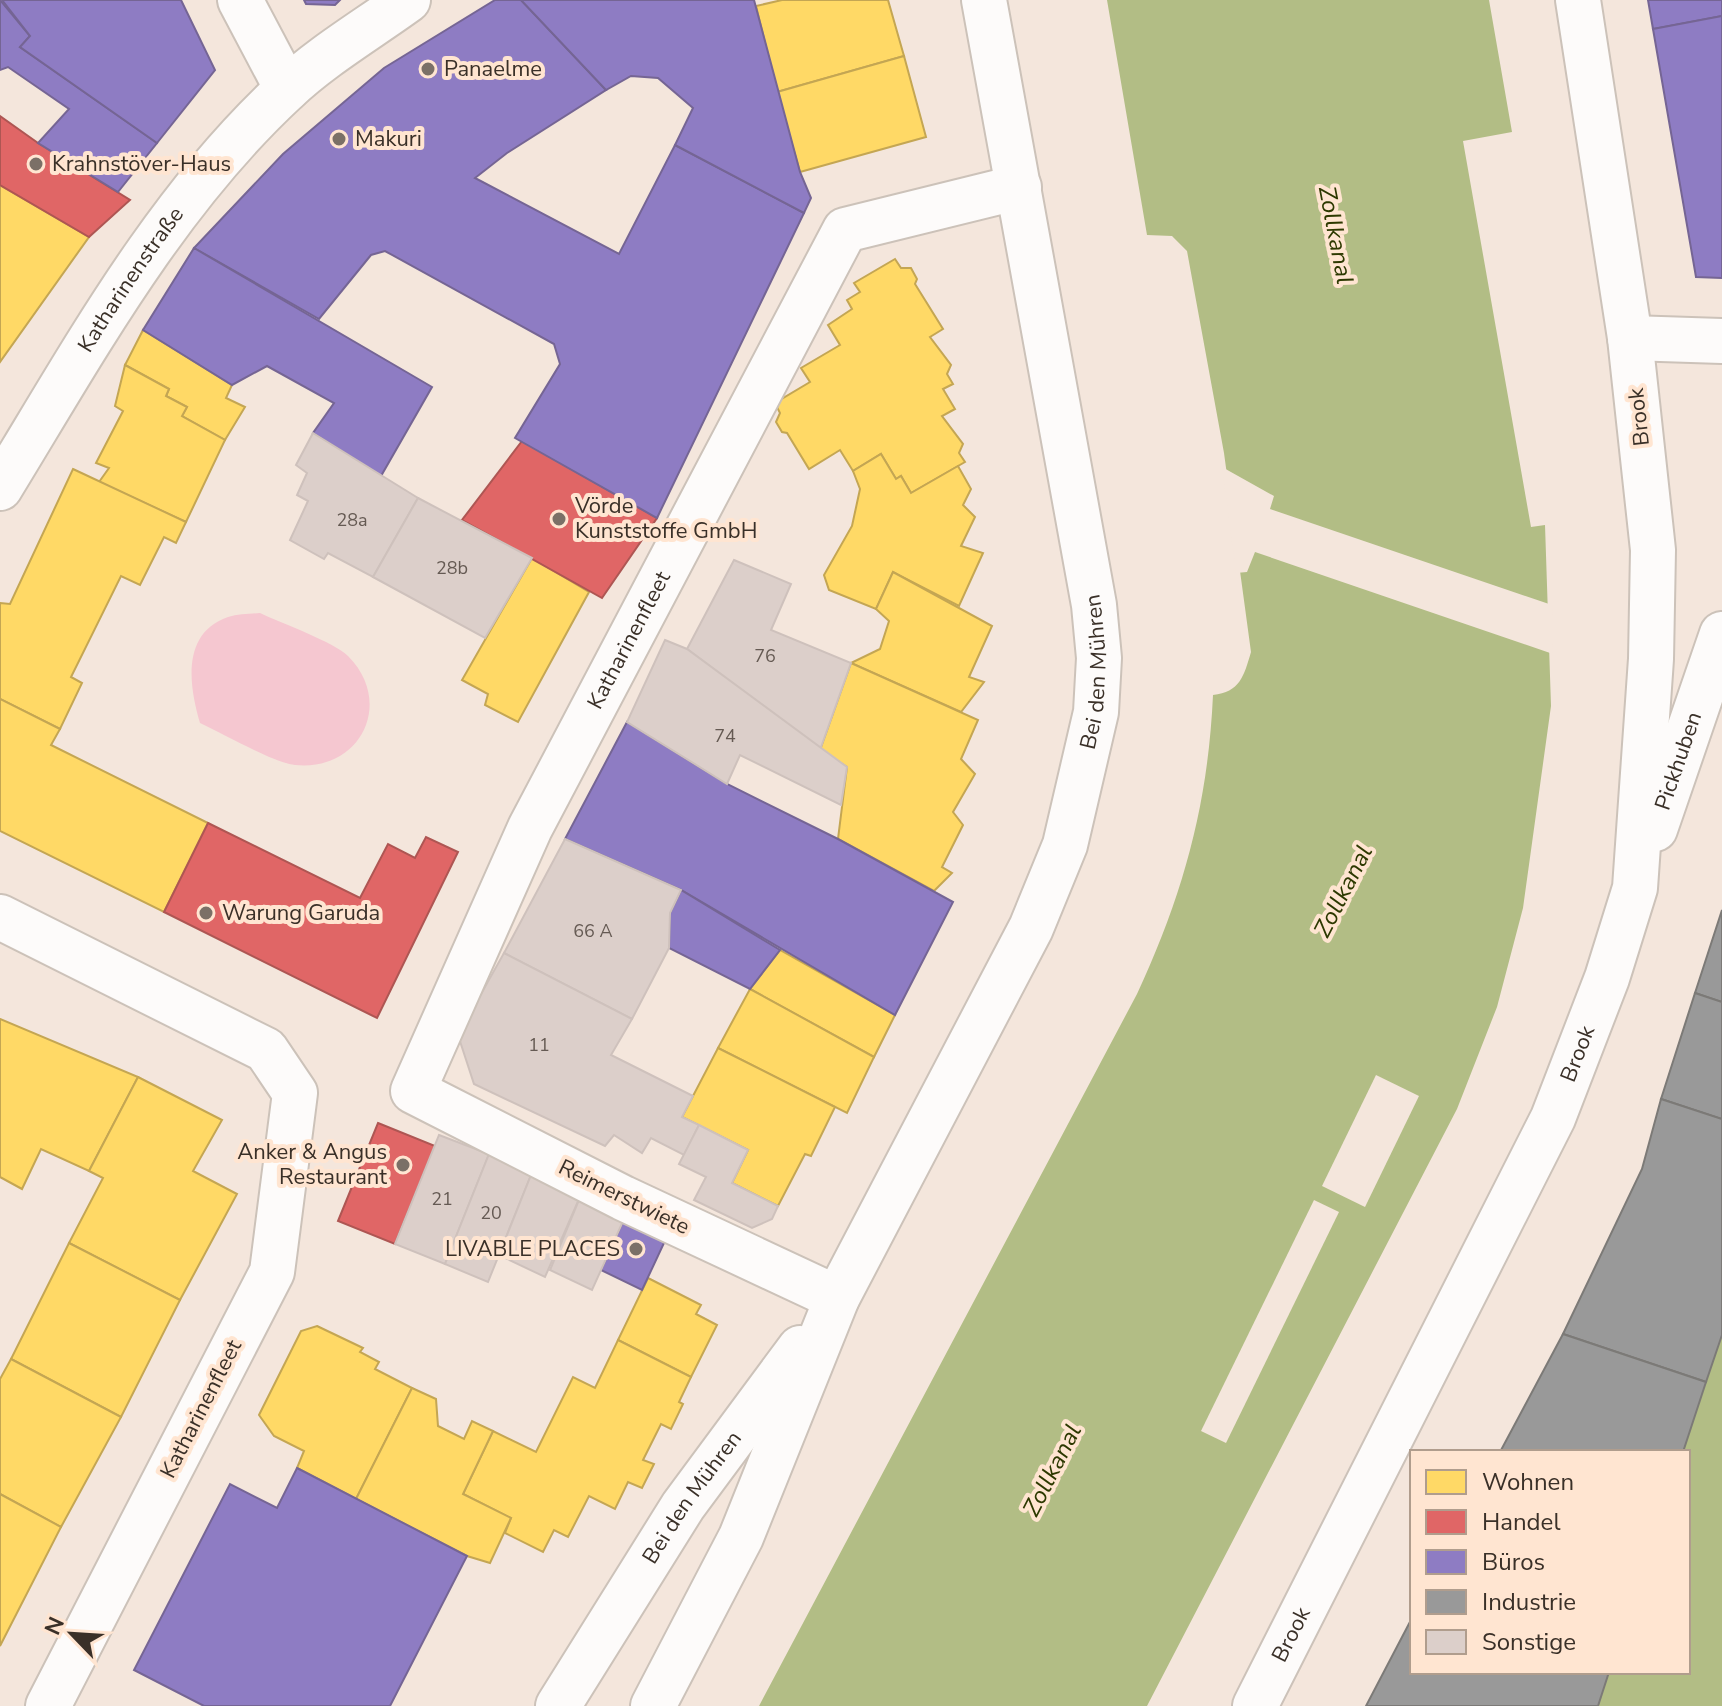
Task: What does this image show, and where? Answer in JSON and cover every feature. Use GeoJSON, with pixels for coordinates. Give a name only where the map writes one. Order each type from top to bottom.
{"type":"FeatureCollection","features":[{"type":"Feature","properties":{"kind":"street"},"geometry":{"type":"LineString","coordinates":[[240,0],[287,89]]}},
{"type":"Feature","properties":{"kind":"street","name":"Katharinenstraße"},"geometry":{"type":"LineString","coordinates":[[0,488],[95,332],[183,201],[287,89],[408,0]]}},
{"type":"Feature","properties":{"kind":"street","name":"Bei den Mühren"},"geometry":{"type":"LineString","coordinates":[[653,1706],[741,1537],[837,1298],[1031,928],[1065,845],[1096,712],[1099,658],[1094,605],[984,0]]}},
{"type":"Feature","properties":{"kind":"street","name":"Brook"},"geometry":{"type":"LineString","coordinates":[[1255,1706],[1536,1156],[1584,1044],[1635,888],[1651,659],[1653,550],[1630,338],[1578,0]]}},
{"type":"Feature","properties":{"kind":"street","name":"Katharinenfleet"},"geometry":{"type":"LineString","coordinates":[[413,1091],[530,828],[845,230],[1019,187]]}},
{"type":"Feature","properties":{"kind":"street"},"geometry":{"type":"LineString","coordinates":[[1630,338],[1722,341]]}},
{"type":"Feature","properties":{"kind":"street","name":"Pickhuben"},"geometry":{"type":"LineString","coordinates":[[1635,888],[1722,634]]}},
{"type":"Feature","properties":{"kind":"street","name":"Katharinenfleet"},"geometry":{"type":"LineString","coordinates":[[0,917],[266,1050],[295,1093],[272,1272],[48,1706]]}},
{"type":"Feature","properties":{"kind":"street","name":"Reimerstwiete"},"geometry":{"type":"LineString","coordinates":[[413,1091],[623,1198],[837,1298]]}},
{"type":"Feature","properties":{"kind":"street","name":"Bei den Mühren"},"geometry":{"type":"LineString","coordinates":[[558,1706],[683,1506],[837,1298]]}},
{"type":"Feature","properties":{"kind":"shaded area"},"geometry":{"type":"Polygon","coordinates":[[[260,613],[341,651],[362,674],[369,694],[369,713],[364,731],[353,746],[337,758],[318,764],[286,763],[200,723],[193,693],[192,662],[202,635],[228,617],[260,613]]]}},
{"type":"Feature","properties":{"kind":"water","name":"Zollkanal"},"geometry":{"type":"Polygon","coordinates":[[[1107,0],[1489,0],[1512,132],[1463,141],[1531,527],[1545,525],[1551,706],[1523,908],[1497,1007],[1457,1109],[1147,1706],[759,1706],[1137,994],[1168,921],[1190,849],[1205,774],[1213,695],[1229,690],[1240,681],[1251,652],[1224,453],[1187,251],[1172,236],[1147,235],[1107,0]]]}},
{"type":"Feature","properties":{"kind":"water"},"geometry":{"type":"Polygon","coordinates":[[[1722,1335],[1722,1706],[1598,1706],[1608,1674],[1690,1674],[1690,1450],[1684,1450],[1722,1335]]]}},
{"type":"Feature","properties":{"kind":"pier"},"geometry":{"type":"Polygon","coordinates":[[[1222,467],[1274,496],[1270,509],[1552,605],[1553,654],[1255,552],[1247,572],[1236,573],[1222,467]]]}},
{"type":"Feature","properties":{"kind":"pier"},"geometry":{"type":"Polygon","coordinates":[[[1376,1075],[1419,1096],[1365,1207],[1322,1186],[1376,1075]]]}},
{"type":"Feature","properties":{"kind":"pier"},"geometry":{"type":"Polygon","coordinates":[[[1314,1200],[1339,1212],[1226,1443],[1201,1431],[1314,1200]]]}},
{"type":"Feature","properties":{"kind":"building: Wohnen"},"geometry":{"type":"Polygon","coordinates":[[[782,0],[888,0],[904,56],[777,92],[756,6],[782,0]]]}},
{"type":"Feature","properties":{"kind":"building: Wohnen"},"geometry":{"type":"Polygon","coordinates":[[[904,56],[926,137],[800,172],[777,92],[904,56]]]}},
{"type":"Feature","properties":{"kind":"building: Wohnen"},"geometry":{"type":"Polygon","coordinates":[[[0,185],[89,237],[0,362],[0,185]]]}},
{"type":"Feature","properties":{"kind":"building: Wohnen"},"geometry":{"type":"Polygon","coordinates":[[[895,259],[901,268],[911,268],[917,279],[915,284],[943,329],[930,337],[951,365],[947,374],[953,384],[943,389],[955,409],[942,416],[963,444],[959,453],[965,462],[911,493],[901,476],[896,479],[881,454],[853,471],[840,450],[809,469],[787,433],[782,432],[776,422],[780,413],[775,403],[810,382],[801,368],[840,345],[828,325],[852,309],[847,300],[860,292],[854,283],[895,259]]]}},
{"type":"Feature","properties":{"kind":"building: Wohnen"},"geometry":{"type":"Polygon","coordinates":[[[143,330],[232,385],[226,398],[245,407],[225,440],[182,416],[187,407],[166,396],[169,389],[125,365],[143,330]]]}},
{"type":"Feature","properties":{"kind":"building: Wohnen"},"geometry":{"type":"Polygon","coordinates":[[[125,365],[169,389],[166,396],[187,407],[182,416],[225,440],[186,522],[99,482],[109,468],[96,463],[123,411],[115,406],[125,365]]]}},
{"type":"Feature","properties":{"kind":"building: Wohnen"},"geometry":{"type":"Polygon","coordinates":[[[881,454],[896,479],[901,476],[911,493],[958,466],[971,489],[963,505],[975,517],[961,546],[983,553],[959,606],[893,572],[876,609],[829,590],[824,575],[852,526],[860,489],[853,471],[881,454]]]}},
{"type":"Feature","properties":{"kind":"building: Wohnen"},"geometry":{"type":"Polygon","coordinates":[[[73,469],[186,522],[176,543],[164,537],[140,585],[121,576],[71,677],[82,683],[60,729],[0,699],[0,603],[10,604],[73,469]]]}},
{"type":"Feature","properties":{"kind":"building: Wohnen"},"geometry":{"type":"Polygon","coordinates":[[[532,558],[589,592],[518,722],[485,705],[488,694],[462,680],[532,558]]]}},
{"type":"Feature","properties":{"kind":"building: Wohnen"},"geometry":{"type":"Polygon","coordinates":[[[893,572],[992,626],[969,677],[984,682],[961,712],[851,663],[880,649],[889,621],[876,609],[893,572]]]}},
{"type":"Feature","properties":{"kind":"building: Wohnen"},"geometry":{"type":"Polygon","coordinates":[[[851,663],[978,720],[961,759],[975,774],[953,812],[963,825],[942,867],[952,873],[934,891],[838,839],[847,767],[820,750],[851,663]]]}},
{"type":"Feature","properties":{"kind":"building: Wohnen"},"geometry":{"type":"Polygon","coordinates":[[[0,699],[60,729],[51,745],[208,823],[164,912],[0,831],[0,699]]]}},
{"type":"Feature","properties":{"kind":"building: Wohnen"},"geometry":{"type":"Polygon","coordinates":[[[780,950],[895,1015],[874,1057],[750,989],[780,950]]]}},
{"type":"Feature","properties":{"kind":"building: Wohnen"},"geometry":{"type":"Polygon","coordinates":[[[750,989],[874,1057],[847,1113],[718,1048],[750,989]]]}},
{"type":"Feature","properties":{"kind":"building: Wohnen"},"geometry":{"type":"Polygon","coordinates":[[[0,1019],[138,1077],[89,1171],[41,1149],[22,1189],[0,1177],[0,1019]]]}},
{"type":"Feature","properties":{"kind":"building: Wohnen"},"geometry":{"type":"Polygon","coordinates":[[[718,1048],[835,1107],[811,1156],[805,1154],[778,1206],[732,1183],[748,1150],[682,1117],[718,1048]]]}},
{"type":"Feature","properties":{"kind":"building: Wohnen"},"geometry":{"type":"Polygon","coordinates":[[[138,1077],[222,1120],[193,1171],[237,1194],[180,1300],[69,1243],[103,1178],[89,1171],[138,1077]]]}},
{"type":"Feature","properties":{"kind":"building: Wohnen"},"geometry":{"type":"Polygon","coordinates":[[[69,1243],[180,1300],[121,1417],[11,1359],[69,1243]]]}},
{"type":"Feature","properties":{"kind":"building: Wohnen"},"geometry":{"type":"Polygon","coordinates":[[[648,1278],[701,1305],[696,1314],[717,1325],[691,1377],[618,1340],[648,1278]]]}},
{"type":"Feature","properties":{"kind":"building: Wohnen"},"geometry":{"type":"Polygon","coordinates":[[[317,1326],[363,1348],[360,1352],[379,1362],[375,1369],[412,1388],[356,1499],[297,1468],[304,1451],[274,1436],[259,1415],[301,1331],[317,1326]]]}},
{"type":"Feature","properties":{"kind":"building: Wohnen"},"geometry":{"type":"Polygon","coordinates":[[[618,1340],[691,1377],[679,1402],[683,1404],[671,1429],[661,1424],[643,1460],[654,1464],[642,1488],[628,1482],[615,1509],[589,1496],[568,1537],[554,1530],[543,1552],[505,1533],[511,1518],[463,1494],[493,1431],[536,1452],[573,1377],[595,1388],[618,1340]]]}},
{"type":"Feature","properties":{"kind":"building: Wohnen"},"geometry":{"type":"Polygon","coordinates":[[[11,1359],[121,1417],[61,1527],[0,1494],[0,1379],[11,1359]]]}},
{"type":"Feature","properties":{"kind":"building: Wohnen"},"geometry":{"type":"Polygon","coordinates":[[[412,1388],[436,1399],[438,1426],[464,1439],[472,1421],[493,1431],[463,1494],[511,1518],[490,1563],[467,1556],[356,1499],[412,1388]]]}},
{"type":"Feature","properties":{"kind":"building: Wohnen"},"geometry":{"type":"Polygon","coordinates":[[[0,1494],[61,1527],[0,1646],[0,1494]]]}},
{"type":"Feature","properties":{"kind":"building: Handel","name":"Krahnstöver-Haus"},"geometry":{"type":"Polygon","coordinates":[[[0,116],[130,200],[89,237],[0,185],[0,116]]]}},
{"type":"Feature","properties":{"kind":"building: Handel","name":"Vörde Kunststoffe GmbH"},"geometry":{"type":"Polygon","coordinates":[[[522,441],[657,518],[602,598],[462,520],[522,441]]]}},
{"type":"Feature","properties":{"kind":"building: Handel"},"geometry":{"type":"Polygon","coordinates":[[[208,823],[360,898],[388,844],[415,858],[426,837],[458,852],[377,1018],[164,912],[208,823]]]}},
{"type":"Feature","properties":{"kind":"building: Handel"},"geometry":{"type":"Polygon","coordinates":[[[378,1123],[435,1146],[395,1244],[338,1221],[378,1123]]]}},
{"type":"Feature","properties":{"kind":"building: Büros"},"geometry":{"type":"Polygon","coordinates":[[[0,0],[30,36],[20,47],[157,143],[118,192],[38,143],[69,109],[8,67],[0,70],[0,0]]]}},
{"type":"Feature","properties":{"kind":"building: Büros"},"geometry":{"type":"Polygon","coordinates":[[[2,0],[181,0],[215,70],[157,143],[20,47],[30,36],[2,0]]]}},
{"type":"Feature","properties":{"kind":"building: Büros"},"geometry":{"type":"Polygon","coordinates":[[[304,0],[340,0],[335,5],[306,4],[304,0]]]}},
{"type":"Feature","properties":{"kind":"building: Büros"},"geometry":{"type":"Polygon","coordinates":[[[495,0],[521,0],[606,90],[507,153],[475,178],[619,254],[675,145],[804,213],[657,518],[515,438],[560,364],[554,344],[385,251],[371,255],[319,319],[194,248],[283,154],[384,68],[495,0]]]}},
{"type":"Feature","properties":{"kind":"building: Büros"},"geometry":{"type":"Polygon","coordinates":[[[521,0],[754,0],[800,172],[811,198],[804,213],[675,145],[693,108],[658,78],[631,76],[606,90],[521,0]]]}},
{"type":"Feature","properties":{"kind":"building: Büros"},"geometry":{"type":"Polygon","coordinates":[[[1648,0],[1722,0],[1722,16],[1653,29],[1648,0]]]}},
{"type":"Feature","properties":{"kind":"building: Büros"},"geometry":{"type":"Polygon","coordinates":[[[1722,16],[1722,278],[1696,277],[1653,29],[1722,16]]]}},
{"type":"Feature","properties":{"kind":"building: Büros"},"geometry":{"type":"Polygon","coordinates":[[[194,248],[432,387],[381,476],[313,433],[334,403],[267,366],[232,385],[143,330],[194,248]]]}},
{"type":"Feature","properties":{"kind":"building: Büros"},"geometry":{"type":"Polygon","coordinates":[[[627,722],[727,784],[838,839],[953,902],[895,1015],[681,890],[565,839],[627,722]]]}},
{"type":"Feature","properties":{"kind":"building: Büros"},"geometry":{"type":"Polygon","coordinates":[[[681,890],[780,950],[750,989],[669,948],[670,913],[681,890]]]}},
{"type":"Feature","properties":{"kind":"building: Büros","name":"LIVABLE PLACES"},"geometry":{"type":"Polygon","coordinates":[[[629,1208],[671,1228],[642,1290],[601,1270],[629,1208]]]}},
{"type":"Feature","properties":{"kind":"building: Büros"},"geometry":{"type":"Polygon","coordinates":[[[297,1468],[467,1556],[390,1706],[204,1706],[134,1670],[230,1484],[277,1508],[297,1468]]]}},
{"type":"Feature","properties":{"kind":"building: Industrie"},"geometry":{"type":"Polygon","coordinates":[[[1722,910],[1722,1002],[1695,993],[1722,910]]]}},
{"type":"Feature","properties":{"kind":"building: Industrie"},"geometry":{"type":"Polygon","coordinates":[[[1695,993],[1722,1002],[1722,1119],[1661,1099],[1695,993]]]}},
{"type":"Feature","properties":{"kind":"building: Industrie"},"geometry":{"type":"Polygon","coordinates":[[[1661,1099],[1722,1119],[1722,1335],[1706,1382],[1563,1334],[1642,1169],[1661,1099]]]}},
{"type":"Feature","properties":{"kind":"building: Industrie"},"geometry":{"type":"Polygon","coordinates":[[[1563,1334],[1706,1382],[1684,1450],[1501,1450],[1563,1334]]]}},
{"type":"Feature","properties":{"kind":"building: Industrie"},"geometry":{"type":"Polygon","coordinates":[[[1410,1622],[1410,1674],[1608,1674],[1598,1706],[1366,1706],[1410,1622]]]}},
{"type":"Feature","properties":{"kind":"building: Sonstige"},"geometry":{"type":"Polygon","coordinates":[[[313,433],[418,498],[373,577],[328,553],[324,559],[290,540],[308,501],[297,495],[307,473],[296,465],[313,433]]]}},
{"type":"Feature","properties":{"kind":"building: Sonstige"},"geometry":{"type":"Polygon","coordinates":[[[418,498],[532,558],[485,638],[373,577],[418,498]]]}},
{"type":"Feature","properties":{"kind":"building: Sonstige"},"geometry":{"type":"Polygon","coordinates":[[[734,560],[791,584],[771,630],[851,663],[820,750],[687,649],[734,560]]]}},
{"type":"Feature","properties":{"kind":"building: Sonstige"},"geometry":{"type":"Polygon","coordinates":[[[665,640],[687,649],[847,767],[841,805],[740,755],[727,784],[627,722],[665,640]]]}},
{"type":"Feature","properties":{"kind":"building: Sonstige"},"geometry":{"type":"Polygon","coordinates":[[[565,839],[681,890],[670,913],[669,948],[632,1019],[504,953],[565,839]]]}},
{"type":"Feature","properties":{"kind":"building: Sonstige"},"geometry":{"type":"Polygon","coordinates":[[[504,953],[632,1019],[611,1055],[693,1096],[682,1117],[699,1125],[684,1155],[651,1138],[642,1153],[614,1135],[605,1146],[474,1084],[458,1035],[504,953]]]}},
{"type":"Feature","properties":{"kind":"building: Sonstige"},"geometry":{"type":"Polygon","coordinates":[[[699,1125],[748,1150],[732,1183],[778,1206],[772,1219],[752,1228],[694,1200],[706,1177],[679,1164],[699,1125]]]}},
{"type":"Feature","properties":{"kind":"building: Sonstige"},"geometry":{"type":"Polygon","coordinates":[[[439,1135],[489,1154],[445,1264],[395,1244],[439,1135]]]}},
{"type":"Feature","properties":{"kind":"building: Sonstige"},"geometry":{"type":"Polygon","coordinates":[[[489,1154],[533,1170],[488,1282],[445,1264],[489,1154]]]}},
{"type":"Feature","properties":{"kind":"building: Sonstige"},"geometry":{"type":"Polygon","coordinates":[[[533,1170],[583,1190],[545,1277],[499,1255],[533,1170]]]}},
{"type":"Feature","properties":{"kind":"building: Sonstige"},"geometry":{"type":"Polygon","coordinates":[[[583,1190],[629,1208],[592,1290],[550,1270],[583,1190]]]}},
{"type":"Feature","properties":{"kind":"place","name":"Panaelme"},"geometry":{"type":"Point","coordinates":[428,69]}},
{"type":"Feature","properties":{"kind":"place","name":"Makuri"},"geometry":{"type":"Point","coordinates":[339,139]}},
{"type":"Feature","properties":{"kind":"place","name":"Krahnstöver-Haus"},"geometry":{"type":"Point","coordinates":[36,164]}},
{"type":"Feature","properties":{"kind":"place","name":"Vörde Kunststoffe GmbH"},"geometry":{"type":"Point","coordinates":[559,519]}},
{"type":"Feature","properties":{"kind":"place","name":"Warung Garuda"},"geometry":{"type":"Point","coordinates":[206,913]}},
{"type":"Feature","properties":{"kind":"place","name":"Anker & Angus Restaurant"},"geometry":{"type":"Point","coordinates":[403,1165]}},
{"type":"Feature","properties":{"kind":"place","name":"LIVABLE PLACES"},"geometry":{"type":"Point","coordinates":[636,1249]}}]}
